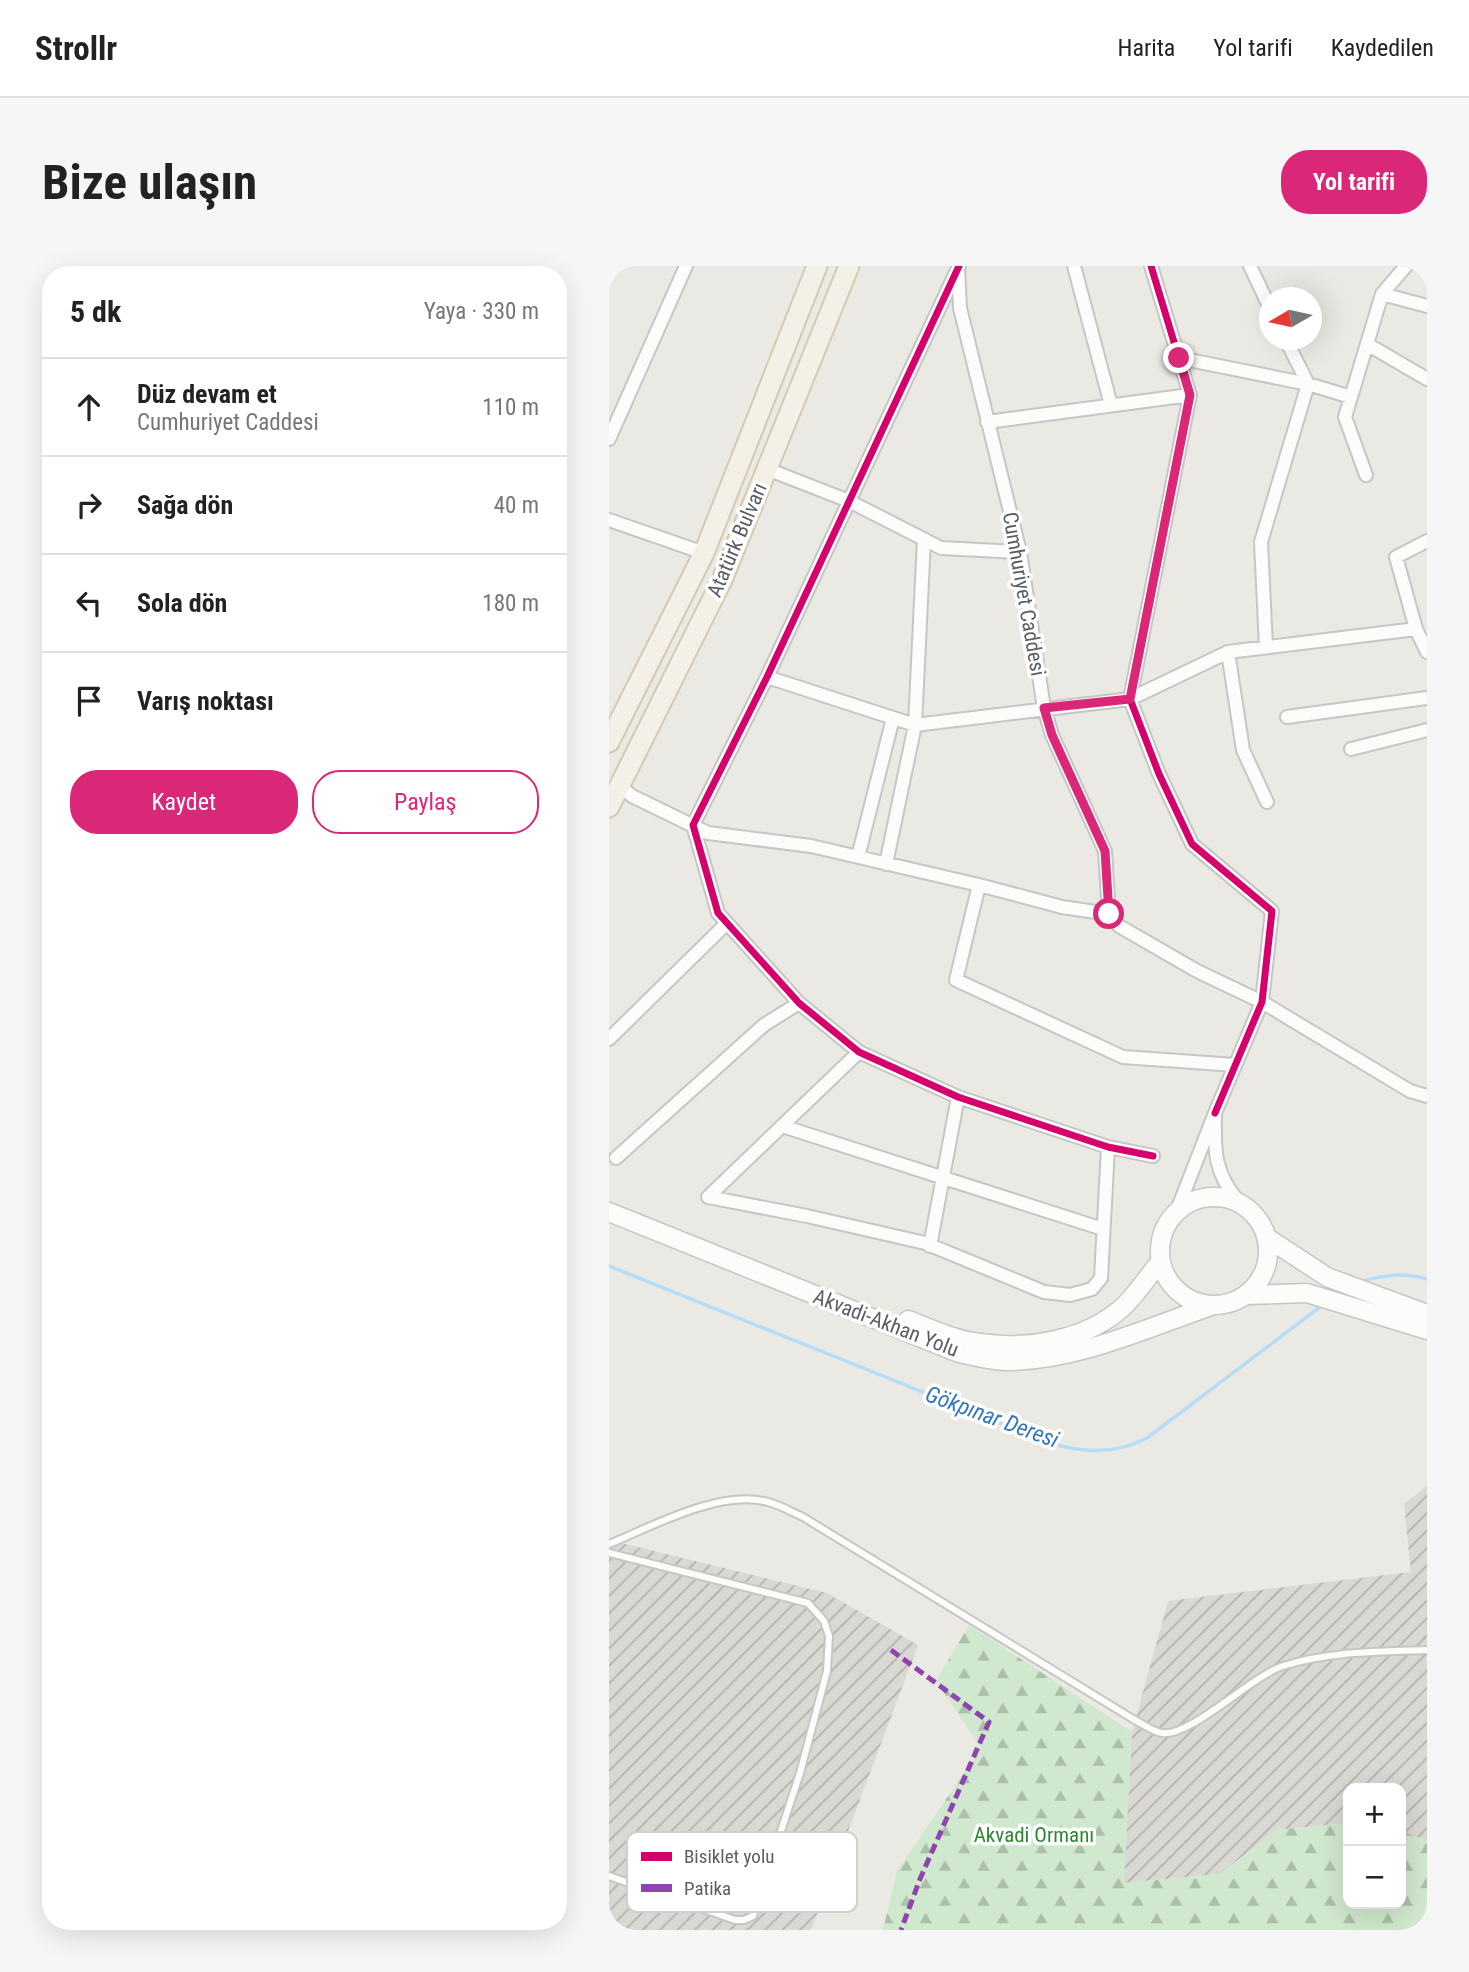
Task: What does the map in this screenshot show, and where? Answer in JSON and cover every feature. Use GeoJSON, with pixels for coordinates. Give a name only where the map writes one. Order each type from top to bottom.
{"type":"FeatureCollection","features":[{"type":"Feature","properties":{"kind":"main road","name":"Atatürk Bulvarı"},"geometry":{"type":"LineString","coordinates":[[609,741],[704,552],[817,266]]}},
{"type":"Feature","properties":{"kind":"main road","name":"Atatürk Bulvarı"},"geometry":{"type":"LineString","coordinates":[[609,807],[722,580],[849,266]]}},
{"type":"Feature","properties":{"kind":"main road"},"geometry":{"type":"LineString","coordinates":[[1206,1197],[1240,1203],[1254,1214],[1266,1237],[1267,1264],[1260,1281],[1247,1295],[1230,1304],[1211,1306],[1193,1301],[1177,1291],[1167,1277],[1161,1261],[1160,1244],[1166,1227],[1176,1213],[1190,1203],[1206,1197]]}},
{"type":"Feature","properties":{"kind":"main road","name":"Akvadi-Akhan Yolu"},"geometry":{"type":"LineString","coordinates":[[609,1200],[949,1336],[981,1343],[1033,1344],[1090,1330],[1122,1307],[1161,1261]]}},
{"type":"Feature","properties":{"kind":"main road","name":"Akvadi-Akhan Yolu"},"geometry":{"type":"LineString","coordinates":[[609,1212],[959,1353],[1006,1361],[1052,1356],[1104,1344],[1211,1306]]}},
{"type":"Feature","properties":{"kind":"main road"},"geometry":{"type":"LineString","coordinates":[[1266,1237],[1327,1277],[1427,1314]]}},
{"type":"Feature","properties":{"kind":"main road"},"geometry":{"type":"LineString","coordinates":[[1247,1295],[1307,1293],[1427,1330]]}},
{"type":"Feature","properties":{"kind":"street"},"geometry":{"type":"LineString","coordinates":[[609,439],[686,266]]}},
{"type":"Feature","properties":{"kind":"street"},"geometry":{"type":"LineString","coordinates":[[958,266],[767,677],[693,825],[718,913],[799,1003],[859,1052],[958,1097],[1108,1147],[1153,1156]]}},
{"type":"Feature","properties":{"kind":"street","name":"Cumhuriyet Caddesi"},"geometry":{"type":"LineString","coordinates":[[958,266],[960,308],[1020,552],[1044,708],[1052,735],[1105,851],[1109,914]]}},
{"type":"Feature","properties":{"kind":"street"},"geometry":{"type":"LineString","coordinates":[[1074,266],[1111,405]]}},
{"type":"Feature","properties":{"kind":"street"},"geometry":{"type":"LineString","coordinates":[[1151,266],[1190,395],[1130,699],[1159,774],[1192,844],[1272,911],[1262,1002],[1176,1213]]}},
{"type":"Feature","properties":{"kind":"street"},"geometry":{"type":"LineString","coordinates":[[1250,266],[1260,287]]}},
{"type":"Feature","properties":{"kind":"street"},"geometry":{"type":"LineString","coordinates":[[1366,475],[1345,417],[1382,294],[1406,266]]}},
{"type":"Feature","properties":{"kind":"street"},"geometry":{"type":"LineString","coordinates":[[1382,294],[1427,306]]}},
{"type":"Feature","properties":{"kind":"street"},"geometry":{"type":"LineString","coordinates":[[1367,344],[1427,379]]}},
{"type":"Feature","properties":{"kind":"street"},"geometry":{"type":"LineString","coordinates":[[1266,647],[1261,542],[1308,384],[1291,350]]}},
{"type":"Feature","properties":{"kind":"street"},"geometry":{"type":"LineString","coordinates":[[1179,358],[1308,384],[1351,397]]}},
{"type":"Feature","properties":{"kind":"street"},"geometry":{"type":"LineString","coordinates":[[987,422],[1190,395]]}},
{"type":"Feature","properties":{"kind":"street"},"geometry":{"type":"LineString","coordinates":[[767,469],[849,501],[941,548],[1020,552]]}},
{"type":"Feature","properties":{"kind":"street"},"geometry":{"type":"LineString","coordinates":[[609,520],[704,552]]}},
{"type":"Feature","properties":{"kind":"street"},"geometry":{"type":"LineString","coordinates":[[886,864],[915,725],[924,539]]}},
{"type":"Feature","properties":{"kind":"street"},"geometry":{"type":"LineString","coordinates":[[1427,541],[1396,557],[1416,628],[1427,652]]}},
{"type":"Feature","properties":{"kind":"street"},"geometry":{"type":"LineString","coordinates":[[767,677],[915,725],[1130,699],[1228,652],[1416,628]]}},
{"type":"Feature","properties":{"kind":"street"},"geometry":{"type":"LineString","coordinates":[[1228,652],[1243,750],[1267,802]]}},
{"type":"Feature","properties":{"kind":"street"},"geometry":{"type":"LineString","coordinates":[[1287,718],[1427,698]]}},
{"type":"Feature","properties":{"kind":"street"},"geometry":{"type":"LineString","coordinates":[[858,857],[893,718]]}},
{"type":"Feature","properties":{"kind":"street"},"geometry":{"type":"LineString","coordinates":[[1351,749],[1427,730]]}},
{"type":"Feature","properties":{"kind":"street"},"geometry":{"type":"LineString","coordinates":[[620,786],[632,796],[708,833],[811,846],[1062,907],[1109,914],[1119,926],[1197,971],[1262,1002],[1410,1091],[1427,1096]]}},
{"type":"Feature","properties":{"kind":"street"},"geometry":{"type":"LineString","coordinates":[[979,885],[956,980],[1123,1057],[1235,1065]]}},
{"type":"Feature","properties":{"kind":"street"},"geometry":{"type":"LineString","coordinates":[[609,1038],[727,923]]}},
{"type":"Feature","properties":{"kind":"street"},"geometry":{"type":"LineString","coordinates":[[616,1158],[764,1025],[799,1003]]}},
{"type":"Feature","properties":{"kind":"street"},"geometry":{"type":"LineString","coordinates":[[859,1052],[708,1197],[807,1216],[930,1246],[1044,1292],[1070,1295],[1092,1289],[1101,1278],[1108,1147]]}},
{"type":"Feature","properties":{"kind":"street"},"geometry":{"type":"LineString","coordinates":[[930,1246],[958,1097]]}},
{"type":"Feature","properties":{"kind":"street"},"geometry":{"type":"LineString","coordinates":[[1215,1113],[1214,1148],[1219,1170],[1227,1189],[1240,1203]]}},
{"type":"Feature","properties":{"kind":"street"},"geometry":{"type":"LineString","coordinates":[[782,1126],[1103,1229]]}},
{"type":"Feature","properties":{"kind":"lane"},"geometry":{"type":"LineString","coordinates":[[609,1544],[708,1505],[743,1499],[768,1502],[803,1517],[1133,1719],[1162,1734],[1175,1732],[1191,1724],[1280,1667],[1337,1654],[1427,1650]]}},
{"type":"Feature","properties":{"kind":"lane"},"geometry":{"type":"LineString","coordinates":[[609,1553],[808,1603],[824,1621],[829,1636],[827,1671],[800,1773],[781,1832]]}},
{"type":"Feature","properties":{"kind":"lane"},"geometry":{"type":"LineString","coordinates":[[609,1876],[627,1882]]}},
{"type":"Feature","properties":{"kind":"lane"},"geometry":{"type":"LineString","coordinates":[[712,1912],[735,1920],[744,1920],[753,1916],[754,1912]]}},
{"type":"Feature","properties":{"kind":"shaded area"},"geometry":{"type":"Polygon","coordinates":[[[1427,1486],[1427,1841],[1406,1833],[1406,1783],[1343,1783],[1343,1823],[1276,1830],[1220,1874],[1123,1883],[1132,1732],[1168,1601],[1411,1572],[1404,1504],[1427,1486]]]}},
{"type":"Feature","properties":{"kind":"shaded area"},"geometry":{"type":"Polygon","coordinates":[[[609,1540],[827,1593],[918,1645],[848,1832],[627,1832],[627,1912],[818,1912],[811,1930],[609,1930],[609,1540]]]}},
{"type":"Feature","properties":{"kind":"green space","name":"Akvadi Ormanı"},"geometry":{"type":"Polygon","coordinates":[[[969,1625],[1132,1732],[1124,1883],[1220,1874],[1276,1830],[1343,1823],[1343,1909],[1406,1909],[1406,1833],[1427,1841],[1427,1930],[883,1930],[897,1871],[981,1748],[936,1681],[969,1625]]]}},
{"type":"Feature","properties":{"kind":"waterway","name":"Gökpınar Deresi"},"geometry":{"type":"LineString","coordinates":[[609,1266],[1047,1442],[1085,1450],[1110,1450],[1147,1438],[1324,1304]]}},
{"type":"Feature","properties":{"kind":"waterway","name":"Gökpınar Deresi"},"geometry":{"type":"LineString","coordinates":[[1360,1282],[1393,1275],[1427,1279]]}},
{"type":"Feature","properties":{"kind":"marked path"},"geometry":{"type":"LineString","coordinates":[[891,1650],[989,1722],[920,1879],[901,1930]]}},
{"type":"Feature","properties":{"kind":"cycle path"},"geometry":{"type":"LineString","coordinates":[[959,266],[767,677],[693,825],[718,913],[799,1003],[859,1052],[958,1097],[1108,1147],[1153,1156]]}},
{"type":"Feature","properties":{"kind":"cycle path"},"geometry":{"type":"LineString","coordinates":[[1151,266],[1190,395],[1130,699],[1159,774],[1192,844],[1272,911],[1262,1002],[1215,1113]]}},
{"type":"Feature","properties":{"kind":"route"},"geometry":{"type":"LineString","coordinates":[[1109,914],[1105,851],[1052,735],[1044,708],[1130,699],[1190,395],[1179,358]]}}]}
